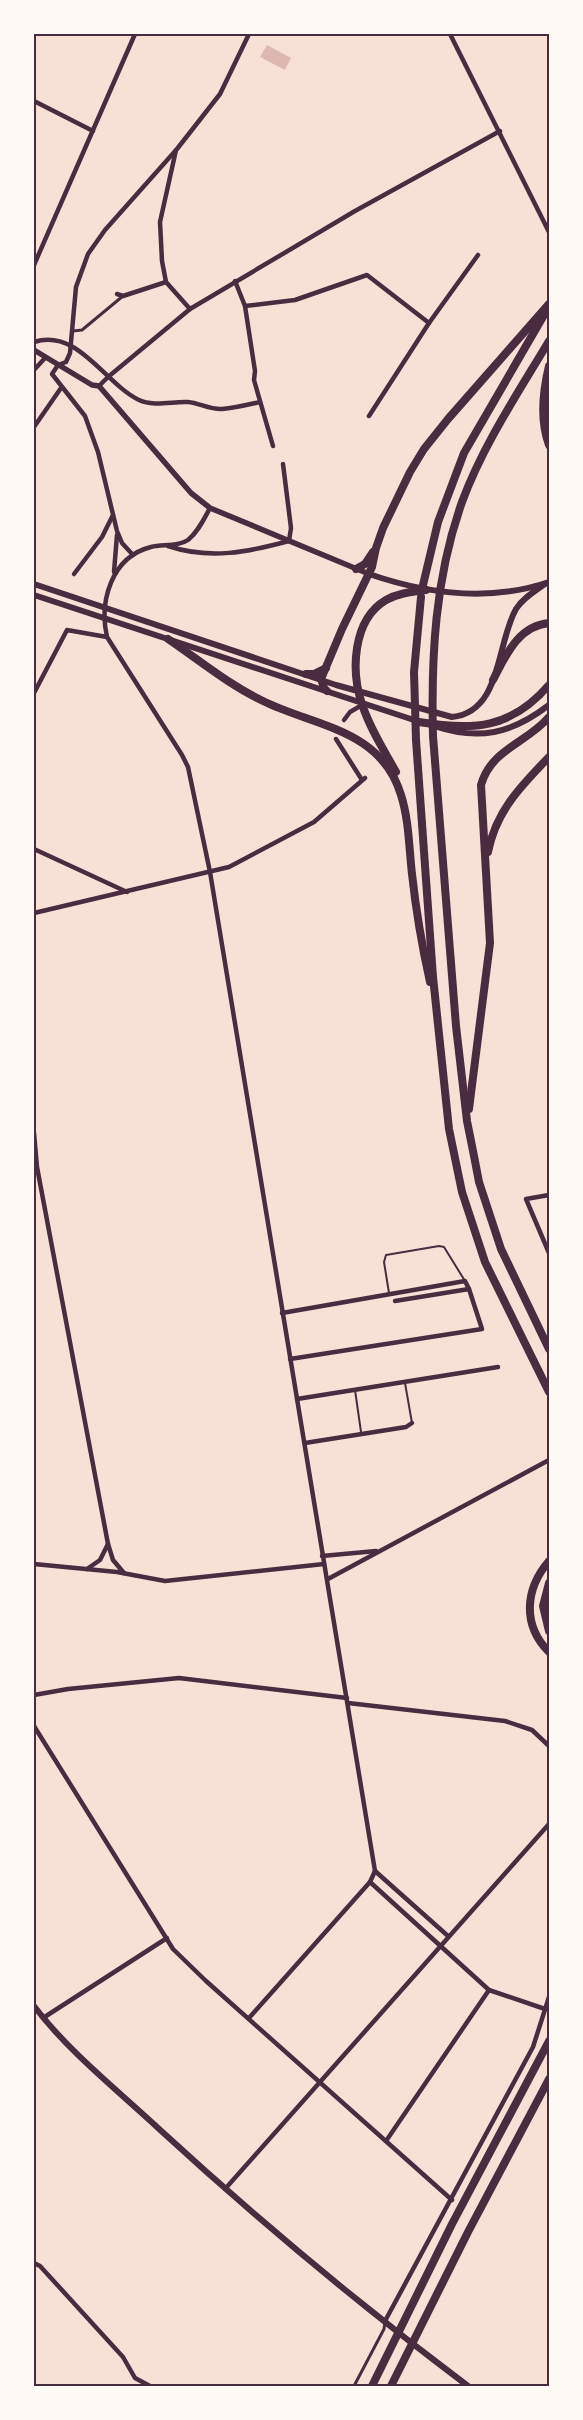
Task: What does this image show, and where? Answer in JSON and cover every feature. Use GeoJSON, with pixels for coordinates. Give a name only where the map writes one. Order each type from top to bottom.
{"type":"FeatureCollection","features":[{"type":"Feature","properties":{"kind":"highway"},"geometry":{"type":"LineString","coordinates":[[330,692],[324,688],[321,679],[369,574],[376,548],[403,485],[424,449],[549,305]]}},
{"type":"Feature","properties":{"kind":"highway"},"geometry":{"type":"LineString","coordinates":[[549,305],[464,453],[438,522],[423,591],[415,648],[414,692],[433,977],[449,1129],[464,1202],[495,1285],[549,1392]]}},
{"type":"Feature","properties":{"kind":"highway"},"geometry":{"type":"LineString","coordinates":[[549,341],[511,404],[463,502],[442,574],[432,672],[433,736],[456,1026],[467,1121],[479,1182],[498,1240],[549,1349]]}},
{"type":"Feature","properties":{"kind":"highway"},"geometry":{"type":"LineString","coordinates":[[549,366],[544,392],[545,427],[549,445]]}},
{"type":"Feature","properties":{"kind":"highway"},"geometry":{"type":"LineString","coordinates":[[544,392],[549,418]]}},
{"type":"Feature","properties":{"kind":"highway"},"geometry":{"type":"LineString","coordinates":[[356,569],[365,564],[376,548]]}},
{"type":"Feature","properties":{"kind":"highway"},"geometry":{"type":"LineString","coordinates":[[423,591],[403,593],[386,600],[370,615],[364,625],[358,643],[356,664],[362,705],[376,738],[400,779],[407,799],[422,924],[433,977]]}},
{"type":"Feature","properties":{"kind":"highway"},"geometry":{"type":"LineString","coordinates":[[493,680],[520,636],[530,629],[549,624]]}},
{"type":"Feature","properties":{"kind":"highway"},"geometry":{"type":"LineString","coordinates":[[168,639],[262,701],[354,736],[372,750],[388,768],[398,786],[404,806],[418,925],[438,1021]]}},
{"type":"Feature","properties":{"kind":"highway"},"geometry":{"type":"LineString","coordinates":[[306,674],[314,674],[326,668]]}},
{"type":"Feature","properties":{"kind":"highway"},"geometry":{"type":"LineString","coordinates":[[420,722],[453,730],[493,723],[517,712],[549,685]]}},
{"type":"Feature","properties":{"kind":"highway"},"geometry":{"type":"LineString","coordinates":[[467,1121],[478,1028],[488,972],[490,943],[481,785],[484,776],[501,752],[542,725],[549,717]]}},
{"type":"Feature","properties":{"kind":"highway"},"geometry":{"type":"LineString","coordinates":[[486,864],[491,836],[501,812],[513,794],[549,757]]}},
{"type":"Feature","properties":{"kind":"highway"},"geometry":{"type":"LineString","coordinates":[[549,1561],[533,1585],[529,1603],[534,1631],[549,1652]]}},
{"type":"Feature","properties":{"kind":"highway"},"geometry":{"type":"LineString","coordinates":[[549,1584],[543,1606],[549,1631]]}},
{"type":"Feature","properties":{"kind":"highway"},"geometry":{"type":"LineString","coordinates":[[372,2386],[452,2224],[549,2041]]}},
{"type":"Feature","properties":{"kind":"highway"},"geometry":{"type":"LineString","coordinates":[[391,2386],[468,2232],[549,2079]]}},
{"type":"Feature","properties":{"kind":"main road"},"geometry":{"type":"LineString","coordinates":[[369,574],[423,591],[471,594],[547,583]]}},
{"type":"Feature","properties":{"kind":"main road"},"geometry":{"type":"LineString","coordinates":[[34,584],[336,685],[452,717],[468,714],[480,706],[489,693],[502,644],[512,618],[521,602],[547,583]]}},
{"type":"Feature","properties":{"kind":"main road"},"geometry":{"type":"LineString","coordinates":[[34,595],[420,722]]}},
{"type":"Feature","properties":{"kind":"main road"},"geometry":{"type":"LineString","coordinates":[[453,730],[476,735],[508,728],[529,718],[549,705]]}},
{"type":"Feature","properties":{"kind":"main road"},"geometry":{"type":"LineString","coordinates":[[34,2008],[90,2066],[224,2189],[289,2245],[468,2386]]}},
{"type":"Feature","properties":{"kind":"street"},"geometry":{"type":"LineString","coordinates":[[34,265],[135,34]]}},
{"type":"Feature","properties":{"kind":"street"},"geometry":{"type":"LineString","coordinates":[[133,555],[122,543],[117,531],[98,452],[85,416],[61,388],[52,374],[58,365],[66,362],[72,345],[76,287],[88,254],[105,230],[176,149],[220,94],[249,34]]}},
{"type":"Feature","properties":{"kind":"street"},"geometry":{"type":"LineString","coordinates":[[450,34],[549,231]]}},
{"type":"Feature","properties":{"kind":"street"},"geometry":{"type":"LineString","coordinates":[[34,100],[93,131]]}},
{"type":"Feature","properties":{"kind":"street"},"geometry":{"type":"LineString","coordinates":[[99,386],[190,309],[500,131]]}},
{"type":"Feature","properties":{"kind":"street"},"geometry":{"type":"LineString","coordinates":[[176,149],[160,222],[162,261],[166,282],[190,309]]}},
{"type":"Feature","properties":{"kind":"street"},"geometry":{"type":"LineString","coordinates":[[369,416],[429,323],[478,255]]}},
{"type":"Feature","properties":{"kind":"street"},"geometry":{"type":"LineString","coordinates":[[245,306],[295,300],[367,275],[429,323]]}},
{"type":"Feature","properties":{"kind":"street"},"geometry":{"type":"LineString","coordinates":[[73,331],[82,330],[123,296],[166,282]]}},
{"type":"Feature","properties":{"kind":"street"},"geometry":{"type":"LineString","coordinates":[[235,282],[245,306],[255,371],[254,380],[273,446]]}},
{"type":"Feature","properties":{"kind":"street"},"geometry":{"type":"LineString","coordinates":[[117,294],[123,296]]}},
{"type":"Feature","properties":{"kind":"street"},"geometry":{"type":"LineString","coordinates":[[34,342],[40,340],[66,341],[138,400],[149,403],[188,402],[220,409],[260,402]]}},
{"type":"Feature","properties":{"kind":"street"},"geometry":{"type":"LineString","coordinates":[[34,350],[92,385],[99,386],[191,493],[210,508],[369,574]]}},
{"type":"Feature","properties":{"kind":"street"},"geometry":{"type":"LineString","coordinates":[[34,370],[45,358]]}},
{"type":"Feature","properties":{"kind":"street"},"geometry":{"type":"LineString","coordinates":[[34,427],[61,388]]}},
{"type":"Feature","properties":{"kind":"street"},"geometry":{"type":"LineString","coordinates":[[283,464],[291,528],[289,541]]}},
{"type":"Feature","properties":{"kind":"street"},"geometry":{"type":"LineString","coordinates":[[114,576],[133,555],[149,547],[178,544],[188,539],[210,508]]}},
{"type":"Feature","properties":{"kind":"street"},"geometry":{"type":"LineString","coordinates":[[74,574],[102,537],[113,514]]}},
{"type":"Feature","properties":{"kind":"street"},"geometry":{"type":"LineString","coordinates":[[117,531],[114,576],[103,615],[108,637],[186,761],[210,872],[322,1556],[328,1579],[376,1872],[448,1936]]}},
{"type":"Feature","properties":{"kind":"street"},"geometry":{"type":"LineString","coordinates":[[165,544],[185,552],[232,554],[252,551],[289,541]]}},
{"type":"Feature","properties":{"kind":"street"},"geometry":{"type":"LineString","coordinates":[[34,693],[67,630],[108,637]]}},
{"type":"Feature","properties":{"kind":"street"},"geometry":{"type":"LineString","coordinates":[[344,720],[350,712],[362,705]]}},
{"type":"Feature","properties":{"kind":"street"},"geometry":{"type":"LineString","coordinates":[[34,913],[229,867],[308,826],[364,779],[336,739]]}},
{"type":"Feature","properties":{"kind":"street"},"geometry":{"type":"LineString","coordinates":[[34,849],[127,892]]}},
{"type":"Feature","properties":{"kind":"street"},"geometry":{"type":"LineString","coordinates":[[34,1133],[36,1167],[108,1544],[114,1560],[124,1573]]}},
{"type":"Feature","properties":{"kind":"street"},"geometry":{"type":"LineString","coordinates":[[549,1195],[526,1199],[549,1253]]}},
{"type":"Feature","properties":{"kind":"street"},"geometry":{"type":"LineString","coordinates":[[282,1313],[465,1281],[482,1329],[395,1340],[290,1359]]}},
{"type":"Feature","properties":{"kind":"street"},"geometry":{"type":"LineString","coordinates":[[395,1300],[469,1288]]}},
{"type":"Feature","properties":{"kind":"street"},"geometry":{"type":"LineString","coordinates":[[296,1399],[498,1367]]}},
{"type":"Feature","properties":{"kind":"street"},"geometry":{"type":"LineString","coordinates":[[305,1443],[406,1427],[412,1423]]}},
{"type":"Feature","properties":{"kind":"street"},"geometry":{"type":"LineString","coordinates":[[328,1579],[549,1460]]}},
{"type":"Feature","properties":{"kind":"street"},"geometry":{"type":"LineString","coordinates":[[85,1570],[100,1560],[108,1544]]}},
{"type":"Feature","properties":{"kind":"street"},"geometry":{"type":"LineString","coordinates":[[322,1556],[377,1551]]}},
{"type":"Feature","properties":{"kind":"street"},"geometry":{"type":"LineString","coordinates":[[34,1564],[124,1573],[165,1582],[324,1564]]}},
{"type":"Feature","properties":{"kind":"street"},"geometry":{"type":"LineString","coordinates":[[34,1695],[68,1689],[179,1678],[505,1721],[532,1730],[549,1746]]}},
{"type":"Feature","properties":{"kind":"street"},"geometry":{"type":"LineString","coordinates":[[34,1726],[167,1938],[180,1955],[452,2200]]}},
{"type":"Feature","properties":{"kind":"street"},"geometry":{"type":"LineString","coordinates":[[224,2189],[549,1824]]}},
{"type":"Feature","properties":{"kind":"street"},"geometry":{"type":"LineString","coordinates":[[249,2018],[370,1882],[376,1872]]}},
{"type":"Feature","properties":{"kind":"street"},"geometry":{"type":"LineString","coordinates":[[370,1882],[489,1990],[546,2009]]}},
{"type":"Feature","properties":{"kind":"street"},"geometry":{"type":"LineString","coordinates":[[43,2018],[167,1938]]}},
{"type":"Feature","properties":{"kind":"street"},"geometry":{"type":"LineString","coordinates":[[386,2141],[489,1990]]}},
{"type":"Feature","properties":{"kind":"street"},"geometry":{"type":"LineString","coordinates":[[354,2386],[533,2047],[549,1997]]}},
{"type":"Feature","properties":{"kind":"street"},"geometry":{"type":"LineString","coordinates":[[34,2263],[40,2266],[123,2357],[135,2378],[150,2386]]}},
{"type":"Feature","properties":{"kind":"street"},"geometry":{"type":"LineString","coordinates":[[134,2386],[135,2378]]}},
{"type":"Feature","properties":{"kind":"lane"},"geometry":{"type":"LineString","coordinates":[[390,1293],[384,1262],[386,1255],[438,1246],[444,1247],[465,1281]]}},
{"type":"Feature","properties":{"kind":"lane"},"geometry":{"type":"LineString","coordinates":[[405,1382],[412,1423]]}},
{"type":"Feature","properties":{"kind":"lane"},"geometry":{"type":"LineString","coordinates":[[355,1390],[361,1434]]}},
{"type":"Feature","properties":{"kind":"shaded area"},"geometry":{"type":"Polygon","coordinates":[[[267,45],[291,58],[285,70],[260,57],[267,45]]]}}]}
